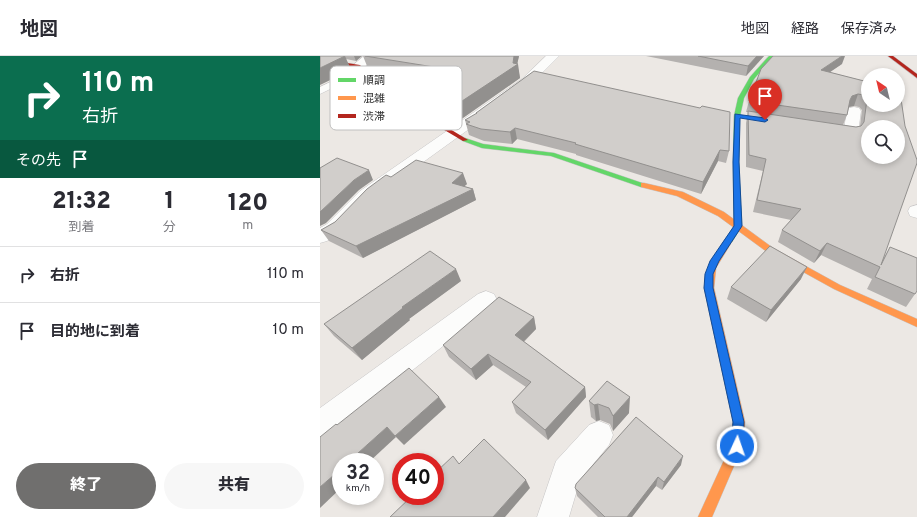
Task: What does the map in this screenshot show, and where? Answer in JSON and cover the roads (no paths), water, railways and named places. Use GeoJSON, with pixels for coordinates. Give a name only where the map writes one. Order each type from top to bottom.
{"type":"FeatureCollection","features":[{"type":"Feature","properties":{"kind":"main road"},"geometry":{"type":"LineString","coordinates":[[705,517],[737,446],[739,422],[709,288],[709,274],[715,261],[738,226],[736,162],[737,116],[741,98],[752,78],[772,56]]}},
{"type":"Feature","properties":{"kind":"main road"},"geometry":{"type":"LineString","coordinates":[[890,56],[917,76]]}},
{"type":"Feature","properties":{"kind":"main road"},"geometry":{"type":"LineString","coordinates":[[320,60],[350,66]]}},
{"type":"Feature","properties":{"kind":"main road"},"geometry":{"type":"LineString","coordinates":[[448,130],[466,141],[482,146],[552,154],[680,194],[721,214],[770,250],[837,287],[917,322]]}},
{"type":"Feature","properties":{"kind":"street"},"geometry":{"type":"LineString","coordinates":[[362,66],[372,56]]}},
{"type":"Feature","properties":{"kind":"street"},"geometry":{"type":"LineString","coordinates":[[462,127],[526,82],[553,56]]}},
{"type":"Feature","properties":{"kind":"street"},"geometry":{"type":"LineString","coordinates":[[813,127],[851,133],[854,110]]}},
{"type":"Feature","properties":{"kind":"street"},"geometry":{"type":"LineString","coordinates":[[737,116],[752,118]]}},
{"type":"Feature","properties":{"kind":"street"},"geometry":{"type":"LineString","coordinates":[[320,236],[334,228],[366,195],[457,130]]}},
{"type":"Feature","properties":{"kind":"street"},"geometry":{"type":"LineString","coordinates":[[320,425],[486,300]]}},
{"type":"Feature","properties":{"kind":"street"},"geometry":{"type":"LineString","coordinates":[[553,517],[567,472],[599,435]]}},
{"type":"Feature","properties":{"kind":"lane"},"geometry":{"type":"LineString","coordinates":[[320,91],[330,85]]}}]}
